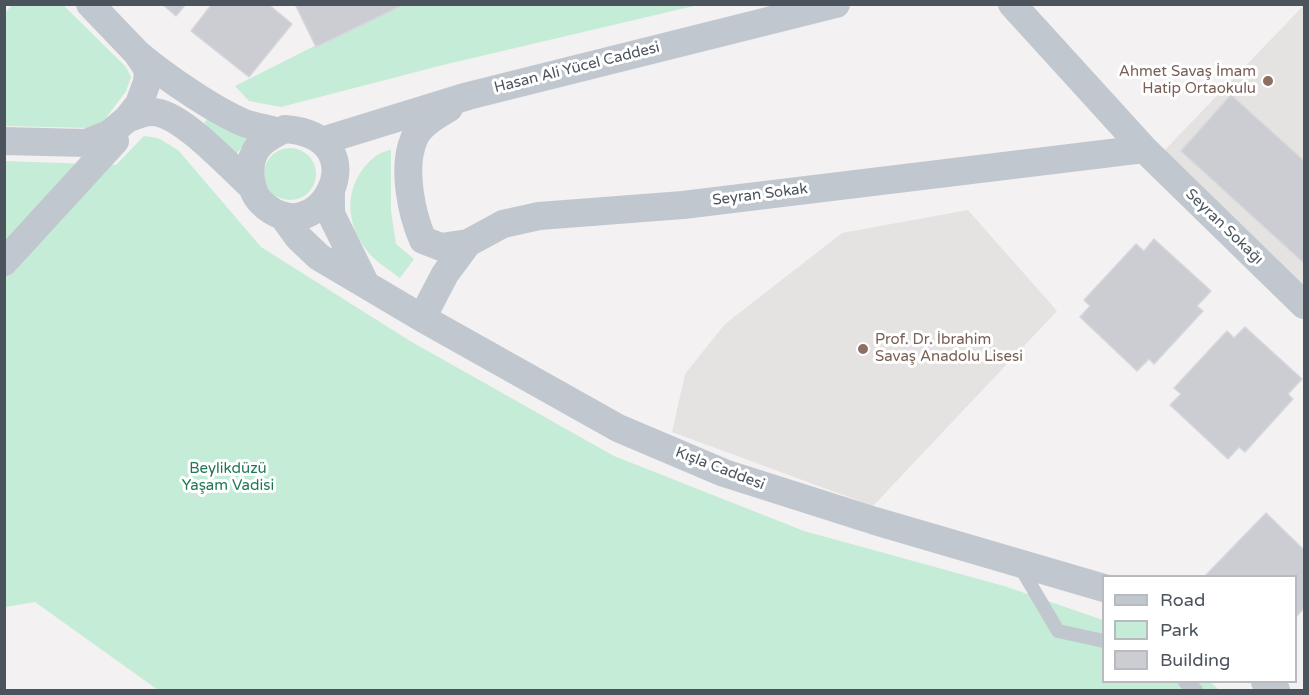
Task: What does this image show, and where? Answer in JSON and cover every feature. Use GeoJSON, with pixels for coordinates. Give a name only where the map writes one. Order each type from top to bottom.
{"type":"FeatureCollection","features":[{"type":"Feature","properties":{"kind":"street"},"geometry":{"type":"LineString","coordinates":[[90,4],[136,52],[154,67],[220,110],[246,123],[279,132]]}},
{"type":"Feature","properties":{"kind":"street","name":"Hasan Ali Yücel Caddesi"},"geometry":{"type":"LineString","coordinates":[[322,141],[468,96],[836,4]]}},
{"type":"Feature","properties":{"kind":"street","name":"Seyran Sokağı"},"geometry":{"type":"LineString","coordinates":[[1012,4],[1144,149],[1305,305]]}},
{"type":"Feature","properties":{"kind":"street"},"geometry":{"type":"LineString","coordinates":[[4,262],[121,130],[139,104],[147,82],[147,72],[136,52]]}},
{"type":"Feature","properties":{"kind":"street"},"geometry":{"type":"LineString","coordinates":[[468,96],[428,121],[414,137],[409,162],[414,220],[423,240],[441,247],[468,243]]}},
{"type":"Feature","properties":{"kind":"street"},"geometry":{"type":"LineString","coordinates":[[4,141],[86,142],[121,130],[143,113],[156,112],[180,123],[251,186],[258,199],[268,209],[282,215],[296,216],[310,212],[322,204],[331,193],[336,179],[335,165],[322,141],[310,133],[285,129],[270,136],[259,145],[252,158],[251,186]]}},
{"type":"Feature","properties":{"kind":"street","name":"Seyran Sokak"},"geometry":{"type":"LineString","coordinates":[[422,318],[446,274],[468,243],[503,224],[539,216],[683,205],[1144,149]]}},
{"type":"Feature","properties":{"kind":"street"},"geometry":{"type":"LineString","coordinates":[[331,193],[331,214],[365,283]]}},
{"type":"Feature","properties":{"kind":"street","name":"Kışla Caddesi"},"geometry":{"type":"LineString","coordinates":[[282,215],[298,237],[319,257],[422,318],[618,428],[724,473],[875,521],[1102,587]]}},
{"type":"Feature","properties":{"kind":"lane"},"geometry":{"type":"LineString","coordinates":[[1018,563],[1058,631],[1102,641]]}},
{"type":"Feature","properties":{"kind":"shaded area","name":"Ahmet Savaş İmam Hatip Ortaokulu"},"geometry":{"type":"Polygon","coordinates":[[[1304,5],[1304,286],[1159,156],[1304,5]]]}},
{"type":"Feature","properties":{"kind":"shaded area","name":"Prof. Dr. İbrahim Savaş Anadolu Lisesi"},"geometry":{"type":"Polygon","coordinates":[[[968,210],[1057,311],[873,506],[672,432],[685,374],[725,324],[842,233],[968,210]]]}},
{"type":"Feature","properties":{"kind":"green space"},"geometry":{"type":"Polygon","coordinates":[[[12,5],[63,5],[126,67],[131,77],[126,91],[100,126],[90,128],[5,126],[4,14],[12,5]]]}},
{"type":"Feature","properties":{"kind":"green space"},"geometry":{"type":"Polygon","coordinates":[[[396,5],[698,5],[443,65],[281,107],[249,101],[235,86],[396,5]]]}},
{"type":"Feature","properties":{"kind":"green space"},"geometry":{"type":"Polygon","coordinates":[[[208,118],[252,135],[232,159],[204,123],[208,118]]]}},
{"type":"Feature","properties":{"kind":"green space","name":"Beylikdüzü Yaşam Vadisi"},"geometry":{"type":"Polygon","coordinates":[[[144,136],[158,138],[178,150],[261,247],[410,341],[614,456],[804,531],[1004,586],[1102,620],[1102,683],[1211,683],[1219,690],[158,690],[35,602],[5,607],[5,161],[116,165],[144,136]]]}},
{"type":"Feature","properties":{"kind":"green space"},"geometry":{"type":"Polygon","coordinates":[[[290,148],[300,150],[308,156],[314,164],[316,174],[314,184],[308,192],[300,198],[290,200],[280,198],[272,192],[266,184],[264,174],[266,164],[272,156],[280,150],[290,148]]]}},
{"type":"Feature","properties":{"kind":"green space"},"geometry":{"type":"Polygon","coordinates":[[[391,150],[391,211],[396,244],[414,259],[400,278],[369,253],[358,238],[350,204],[360,172],[376,156],[391,150]]]}},
{"type":"Feature","properties":{"kind":"building"},"geometry":{"type":"Polygon","coordinates":[[[162,4],[186,4],[176,16],[162,4]]]}},
{"type":"Feature","properties":{"kind":"building"},"geometry":{"type":"Polygon","coordinates":[[[212,4],[268,4],[292,24],[249,77],[191,31],[212,4]]]}},
{"type":"Feature","properties":{"kind":"building"},"geometry":{"type":"Polygon","coordinates":[[[295,4],[405,4],[316,47],[295,4]]]}},
{"type":"Feature","properties":{"kind":"building"},"geometry":{"type":"Polygon","coordinates":[[[1231,95],[1304,161],[1304,263],[1181,151],[1231,95]]]}},
{"type":"Feature","properties":{"kind":"building"},"geometry":{"type":"Polygon","coordinates":[[[1154,239],[1211,291],[1197,306],[1203,311],[1154,364],[1149,359],[1137,371],[1080,317],[1090,306],[1084,300],[1136,244],[1144,251],[1154,239]]]}},
{"type":"Feature","properties":{"kind":"building"},"geometry":{"type":"Polygon","coordinates":[[[1245,327],[1302,379],[1288,394],[1293,399],[1245,452],[1239,447],[1228,459],[1170,405],[1181,394],[1174,388],[1227,331],[1234,338],[1245,327]]]}},
{"type":"Feature","properties":{"kind":"building"},"geometry":{"type":"Polygon","coordinates":[[[1266,513],[1304,550],[1304,608],[1297,616],[1297,575],[1206,575],[1266,513]]]}},
{"type":"Feature","properties":{"kind":"place","name":"Ahmet Savaş İmam Hatip Ortaokulu"},"geometry":{"type":"Point","coordinates":[1268,81]}},
{"type":"Feature","properties":{"kind":"place","name":"Prof. Dr. İbrahim Savaş Anadolu Lisesi"},"geometry":{"type":"Point","coordinates":[863,349]}}]}
